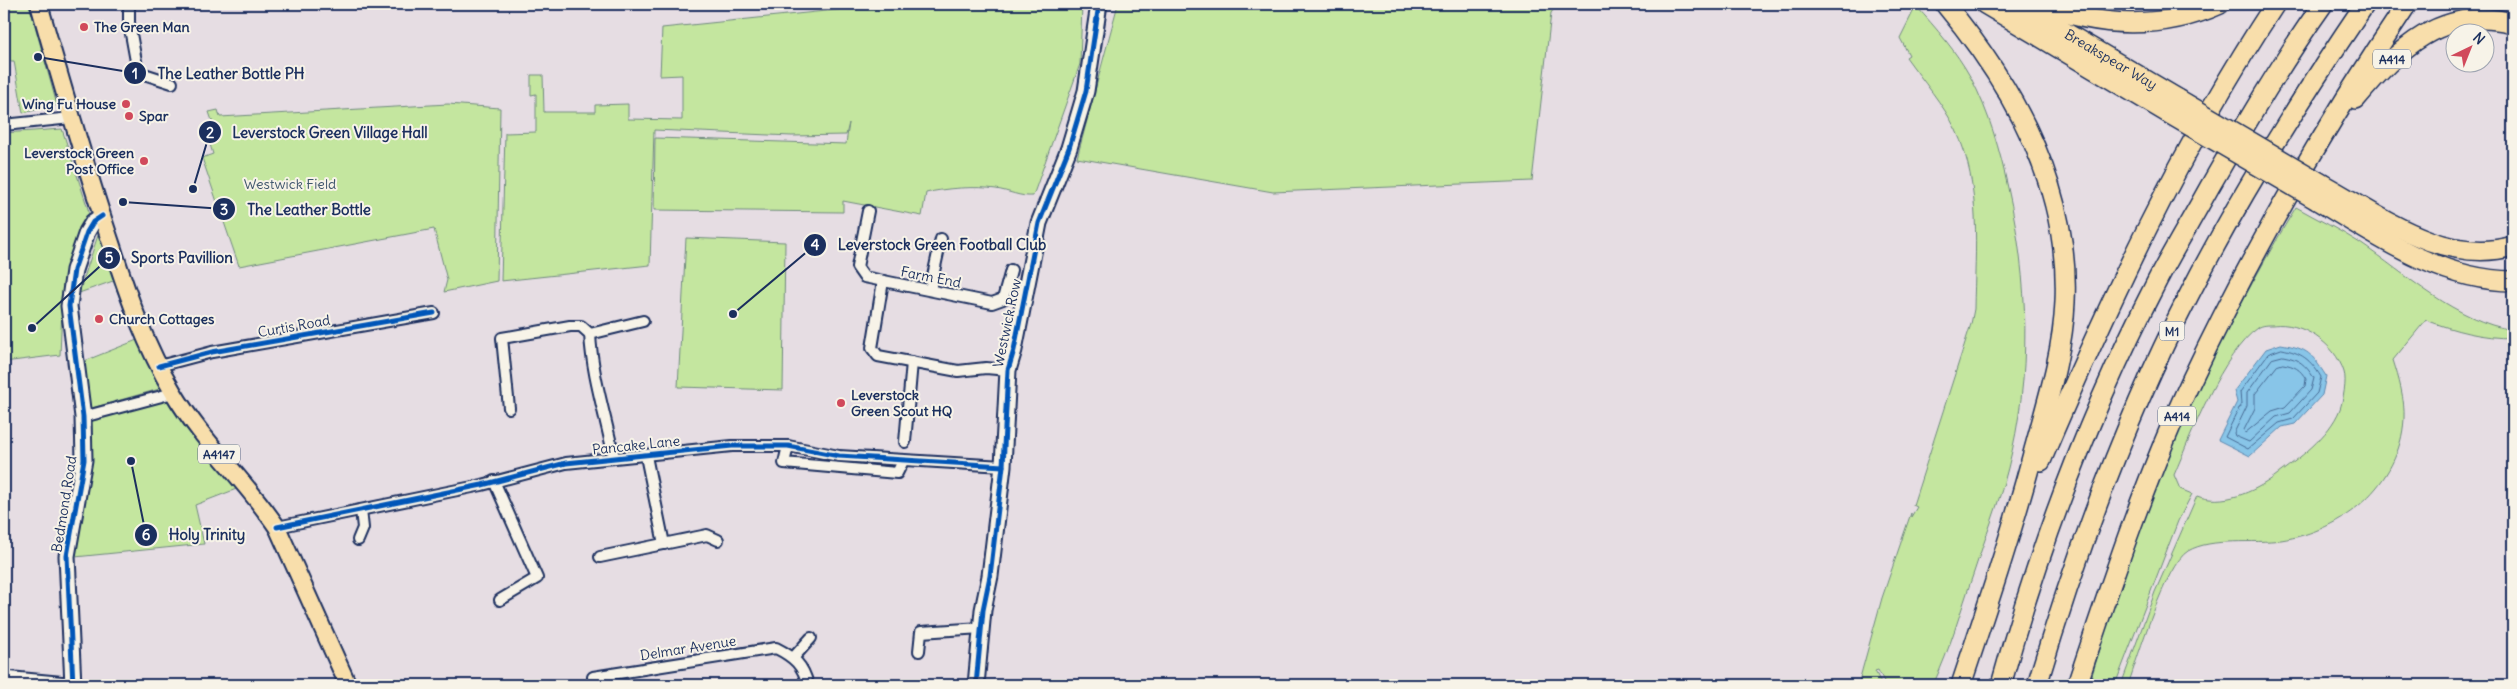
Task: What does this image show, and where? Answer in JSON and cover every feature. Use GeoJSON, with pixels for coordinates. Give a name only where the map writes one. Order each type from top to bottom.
{"type":"FeatureCollection","features":[{"type":"Feature","properties":{"kind":"highway"},"geometry":{"type":"LineString","coordinates":[[1945,4],[1993,69],[2039,152],[2054,200],[2064,262],[2066,301],[2056,364],[2006,550],[1961,685]]}},
{"type":"Feature","properties":{"kind":"highway"},"geometry":{"type":"LineString","coordinates":[[1985,4],[2173,106],[2320,192],[2434,243],[2463,249],[2488,251],[2513,246]]}},
{"type":"Feature","properties":{"kind":"highway","name":"Breakspear Way"},"geometry":{"type":"LineString","coordinates":[[2017,4],[2173,106]]}},
{"type":"Feature","properties":{"kind":"highway"},"geometry":{"type":"LineString","coordinates":[[2041,4],[2080,16],[2122,23],[2188,16],[2220,4]]}},
{"type":"Feature","properties":{"kind":"highway"},"geometry":{"type":"LineString","coordinates":[[2006,550],[2067,400],[2126,272],[2181,160],[2250,42],[2275,4]]}},
{"type":"Feature","properties":{"kind":"highway","name":"M1"},"geometry":{"type":"LineString","coordinates":[[2001,685],[2020,615],[2076,462],[2118,363],[2157,281],[2245,124],[2284,59],[2323,4]]}},
{"type":"Feature","properties":{"kind":"highway","name":"M1"},"geometry":{"type":"LineString","coordinates":[[2036,685],[2069,577],[2105,482],[2143,393],[2189,296],[2249,184],[2293,111],[2365,4]]}},
{"type":"Feature","properties":{"kind":"highway"},"geometry":{"type":"LineString","coordinates":[[2308,161],[2407,4]]}},
{"type":"Feature","properties":{"kind":"highway","name":"A414"},"geometry":{"type":"LineString","coordinates":[[2077,685],[2109,588],[2142,498],[2191,382],[2254,257],[2308,161],[2364,89],[2395,56],[2414,41],[2444,25],[2470,19],[2488,18],[2513,23]]}},
{"type":"Feature","properties":{"kind":"highway"},"geometry":{"type":"LineString","coordinates":[[2320,192],[2388,242],[2422,259],[2474,278],[2513,282]]}},
{"type":"Feature","properties":{"kind":"main road","name":"A4147"},"geometry":{"type":"LineString","coordinates":[[39,4],[71,118],[102,216],[126,288],[159,366],[173,393],[192,420],[262,505],[277,527],[348,685]]}},
{"type":"Feature","properties":{"kind":"street"},"geometry":{"type":"LineString","coordinates":[[129,4],[129,23],[138,72],[172,83]]}},
{"type":"Feature","properties":{"kind":"street","name":"Westwick Row"},"geometry":{"type":"LineString","coordinates":[[976,685],[981,628],[990,576],[1003,466],[1008,370],[1014,350],[1040,223],[1069,148],[1086,91],[1099,4]]}},
{"type":"Feature","properties":{"kind":"street"},"geometry":{"type":"LineString","coordinates":[[4,125],[71,118]]}},
{"type":"Feature","properties":{"kind":"street","name":"Farm End"},"geometry":{"type":"LineString","coordinates":[[868,211],[857,267],[864,277],[992,303],[1003,299],[1011,270]]}},
{"type":"Feature","properties":{"kind":"street","name":"Bedmond Road"},"geometry":{"type":"LineString","coordinates":[[73,685],[67,556],[84,460],[83,417],[69,306],[74,270],[87,232],[93,222],[102,216]]}},
{"type":"Feature","properties":{"kind":"street"},"geometry":{"type":"LineString","coordinates":[[930,290],[941,239]]}},
{"type":"Feature","properties":{"kind":"street"},"geometry":{"type":"LineString","coordinates":[[884,281],[872,348],[878,356],[958,371],[986,368],[1008,370]]}},
{"type":"Feature","properties":{"kind":"street","name":"Curtis Road"},"geometry":{"type":"LineString","coordinates":[[159,366],[212,352],[434,313]]}},
{"type":"Feature","properties":{"kind":"street"},"geometry":{"type":"LineString","coordinates":[[590,334],[643,321]]}},
{"type":"Feature","properties":{"kind":"street"},"geometry":{"type":"LineString","coordinates":[[509,408],[502,338],[570,326],[581,326],[590,334],[594,375],[607,420],[614,458]]}},
{"type":"Feature","properties":{"kind":"street"},"geometry":{"type":"LineString","coordinates":[[905,442],[912,362]]}},
{"type":"Feature","properties":{"kind":"street"},"geometry":{"type":"LineString","coordinates":[[83,417],[173,393]]}},
{"type":"Feature","properties":{"kind":"street","name":"Pancake Lane"},"geometry":{"type":"LineString","coordinates":[[277,527],[494,482],[566,463],[732,446],[788,446],[839,456],[1003,466]]}},
{"type":"Feature","properties":{"kind":"street"},"geometry":{"type":"LineString","coordinates":[[788,446],[784,463],[897,473],[903,461]]}},
{"type":"Feature","properties":{"kind":"street"},"geometry":{"type":"LineString","coordinates":[[646,456],[664,544]]}},
{"type":"Feature","properties":{"kind":"street"},"geometry":{"type":"LineString","coordinates":[[837,467],[839,456]]}},
{"type":"Feature","properties":{"kind":"street"},"geometry":{"type":"LineString","coordinates":[[494,482],[537,578],[500,600]]}},
{"type":"Feature","properties":{"kind":"street"},"geometry":{"type":"LineString","coordinates":[[358,540],[363,528],[361,510]]}},
{"type":"Feature","properties":{"kind":"street"},"geometry":{"type":"LineString","coordinates":[[600,556],[706,535],[718,540]]}},
{"type":"Feature","properties":{"kind":"street"},"geometry":{"type":"LineString","coordinates":[[919,651],[921,632],[981,628]]}},
{"type":"Feature","properties":{"kind":"street"},"geometry":{"type":"LineString","coordinates":[[808,685],[805,673],[794,658],[810,638]]}},
{"type":"Feature","properties":{"kind":"street","name":"Delmar Avenue"},"geometry":{"type":"LineString","coordinates":[[594,685],[593,677],[776,648],[794,658]]}},
{"type":"Feature","properties":{"kind":"street"},"geometry":{"type":"LineString","coordinates":[[4,678],[67,685]]}},
{"type":"Feature","properties":{"kind":"green space"},"geometry":{"type":"Polygon","coordinates":[[[4,4],[29,4],[57,105],[23,113],[14,61],[4,61],[4,4]]]}},
{"type":"Feature","properties":{"kind":"green space"},"geometry":{"type":"Polygon","coordinates":[[[865,4],[1082,4],[1080,64],[1033,196],[980,188],[933,191],[926,193],[922,216],[843,201],[843,212],[654,210],[655,138],[846,144],[849,123],[846,135],[792,136],[654,130],[650,265],[501,281],[505,133],[536,132],[536,94],[531,95],[531,75],[543,75],[544,112],[595,112],[595,105],[628,104],[628,119],[682,120],[682,75],[660,76],[662,28],[864,7],[865,4]]]}},
{"type":"Feature","properties":{"kind":"green space"},"geometry":{"type":"Polygon","coordinates":[[[1118,4],[1557,4],[1551,13],[1532,181],[1273,192],[1077,158],[1118,4]]]}},
{"type":"Feature","properties":{"kind":"green space"},"geometry":{"type":"Polygon","coordinates":[[[1916,6],[1952,49],[1971,78],[1989,118],[1998,146],[2015,223],[2024,293],[2025,328],[2021,399],[2008,468],[1996,507],[1950,643],[1933,685],[1886,685],[1878,670],[1875,671],[1882,685],[1858,685],[1882,598],[1911,513],[1911,517],[1917,507],[1913,505],[1971,324],[1974,309],[1975,218],[1970,173],[1964,151],[1956,130],[1945,111],[1906,57],[1909,55],[1900,38],[1916,6]]]}},
{"type":"Feature","properties":{"kind":"green space","name":"Westwick Field"},"geometry":{"type":"Polygon","coordinates":[[[448,104],[500,108],[497,281],[444,292],[447,280],[434,229],[239,266],[202,158],[213,154],[207,135],[216,132],[209,112],[218,110],[220,117],[448,104]]]}},
{"type":"Feature","properties":{"kind":"green space"},"geometry":{"type":"Polygon","coordinates":[[[62,129],[89,212],[63,284],[60,355],[4,362],[4,133],[62,129]]]}},
{"type":"Feature","properties":{"kind":"green space"},"geometry":{"type":"Polygon","coordinates":[[[2296,207],[2360,243],[2452,307],[2492,325],[2513,330],[2513,338],[2490,337],[2469,333],[2426,320],[2393,360],[2403,397],[2404,419],[2400,442],[2392,464],[2380,483],[2346,515],[2304,535],[2270,541],[2221,542],[2188,551],[2179,560],[2170,574],[2145,634],[2128,685],[2121,685],[2155,592],[2197,496],[2207,499],[2227,498],[2237,496],[2266,483],[2303,455],[2321,438],[2340,409],[2345,376],[2340,361],[2325,343],[2305,330],[2295,327],[2269,325],[2258,328],[2245,340],[2220,374],[2174,475],[2180,489],[2192,494],[2178,521],[2115,685],[2089,685],[2136,537],[2177,436],[2213,358],[2253,282],[2296,207]]]}},
{"type":"Feature","properties":{"kind":"green space"},"geometry":{"type":"Polygon","coordinates":[[[99,232],[163,388],[88,409],[82,362],[137,340],[113,281],[79,293],[99,232]]]}},
{"type":"Feature","properties":{"kind":"green space"},"geometry":{"type":"Polygon","coordinates":[[[686,238],[785,242],[783,390],[678,387],[686,238]]]}},
{"type":"Feature","properties":{"kind":"green space"},"geometry":{"type":"Polygon","coordinates":[[[170,396],[239,488],[195,505],[204,544],[75,557],[86,461],[86,419],[170,396]]]}},
{"type":"Feature","properties":{"kind":"water"},"geometry":{"type":"Polygon","coordinates":[[[2281,344],[2304,350],[2313,357],[2326,376],[2322,395],[2295,424],[2282,427],[2250,456],[2218,440],[2237,402],[2234,391],[2266,349],[2281,344]]]}},
{"type":"Feature","properties":{"kind":"cycle path"},"geometry":{"type":"LineString","coordinates":[[976,685],[983,610],[990,576],[1003,466],[1008,370],[1014,350],[1039,223],[1069,148],[1086,91],[1099,4]]}},
{"type":"Feature","properties":{"kind":"cycle path"},"geometry":{"type":"LineString","coordinates":[[73,685],[67,556],[84,460],[83,417],[69,306],[74,270],[87,232],[93,222],[102,216]]}},
{"type":"Feature","properties":{"kind":"cycle path"},"geometry":{"type":"LineString","coordinates":[[159,366],[212,352],[434,313]]}},
{"type":"Feature","properties":{"kind":"cycle path"},"geometry":{"type":"LineString","coordinates":[[277,527],[482,485],[566,463],[732,446],[788,446],[839,456],[1003,466]]}},
{"type":"Feature","properties":{"kind":"place","name":"The Green Man"},"geometry":{"type":"Point","coordinates":[84,27]}},
{"type":"Feature","properties":{"kind":"place","name":"The Leather Bottle PH"},"geometry":{"type":"Point","coordinates":[38,57]}},
{"type":"Feature","properties":{"kind":"place","name":"Wing Fu House"},"geometry":{"type":"Point","coordinates":[126,104]}},
{"type":"Feature","properties":{"kind":"place","name":"Spar"},"geometry":{"type":"Point","coordinates":[129,116]}},
{"type":"Feature","properties":{"kind":"place","name":"Leverstock Green Post Office"},"geometry":{"type":"Point","coordinates":[144,161]}},
{"type":"Feature","properties":{"kind":"place","name":"Leverstock Green Village Hall"},"geometry":{"type":"Point","coordinates":[193,189]}},
{"type":"Feature","properties":{"kind":"place","name":"The Leather Bottle"},"geometry":{"type":"Point","coordinates":[123,202]}},
{"type":"Feature","properties":{"kind":"place","name":"Leverstock Green Football Club"},"geometry":{"type":"Point","coordinates":[733,314]}},
{"type":"Feature","properties":{"kind":"place","name":"Church Cottages"},"geometry":{"type":"Point","coordinates":[99,319]}},
{"type":"Feature","properties":{"kind":"place","name":"Sports Pavillion"},"geometry":{"type":"Point","coordinates":[32,328]}},
{"type":"Feature","properties":{"kind":"place","name":"Leverstock Green Scout HQ"},"geometry":{"type":"Point","coordinates":[841,403]}},
{"type":"Feature","properties":{"kind":"place","name":"Holy Trinity"},"geometry":{"type":"Point","coordinates":[131,461]}}]}
